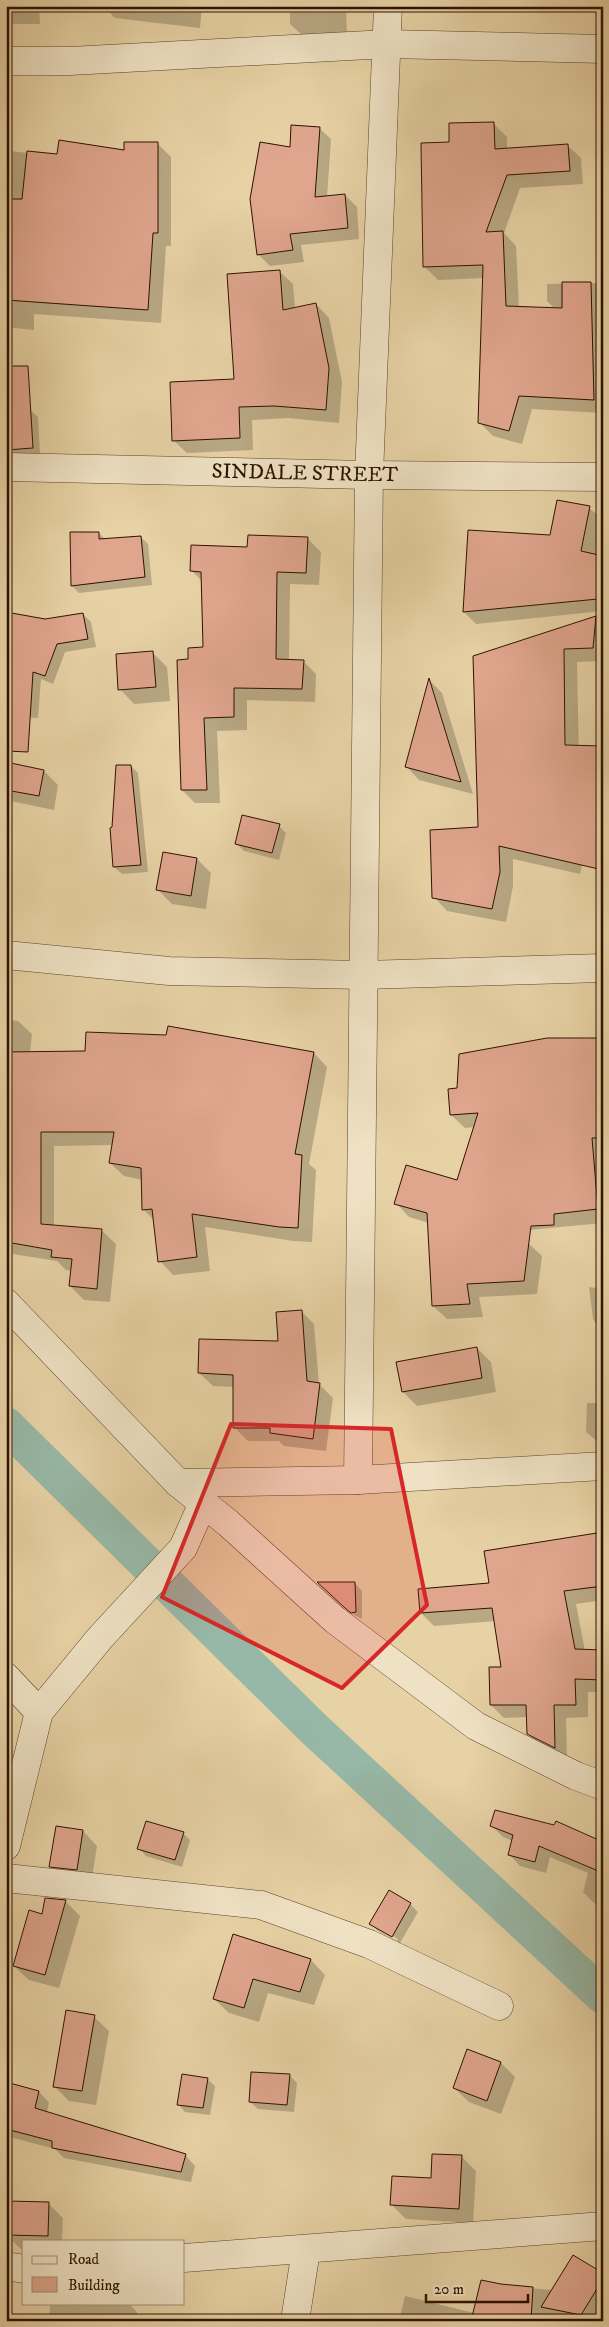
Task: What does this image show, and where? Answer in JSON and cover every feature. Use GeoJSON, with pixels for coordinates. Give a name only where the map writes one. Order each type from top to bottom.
{"type":"FeatureCollection","features":[{"type":"Feature","properties":{"kind":"street"},"geometry":{"type":"LineString","coordinates":[[358,1480],[369,475],[388,6]]}},
{"type":"Feature","properties":{"kind":"street"},"geometry":{"type":"LineString","coordinates":[[6,61],[70,61],[387,44],[603,49]]}},
{"type":"Feature","properties":{"kind":"street","name":"SINDALE STREET"},"geometry":{"type":"LineString","coordinates":[[6,467],[369,475],[603,477]]}},
{"type":"Feature","properties":{"kind":"street"},"geometry":{"type":"LineString","coordinates":[[6,955],[169,971],[363,975],[603,968]]}},
{"type":"Feature","properties":{"kind":"street"},"geometry":{"type":"LineString","coordinates":[[6,1303],[178,1483],[228,1523],[335,1620],[476,1726],[576,1776],[603,1786]]}},
{"type":"Feature","properties":{"kind":"street"},"geometry":{"type":"LineString","coordinates":[[178,1483],[358,1480],[603,1466]]}},
{"type":"Feature","properties":{"kind":"street"},"geometry":{"type":"LineString","coordinates":[[6,1846],[39,1712],[100,1638],[183,1548],[203,1503]]}},
{"type":"Feature","properties":{"kind":"street"},"geometry":{"type":"LineString","coordinates":[[6,1677],[39,1712]]}},
{"type":"Feature","properties":{"kind":"street"},"geometry":{"type":"LineString","coordinates":[[6,1878],[261,1905],[369,1944],[498,2006]]}},
{"type":"Feature","properties":{"kind":"street"},"geometry":{"type":"LineString","coordinates":[[185,2258],[603,2226]]}},
{"type":"Feature","properties":{"kind":"street"},"geometry":{"type":"LineString","coordinates":[[295,2321],[306,2250]]}},
{"type":"Feature","properties":{"kind":"street"},"geometry":{"type":"LineString","coordinates":[[6,2266],[22,2269]]}},
{"type":"Feature","properties":{"kind":"highlighted area"},"geometry":{"type":"Polygon","coordinates":[[[231,1424],[391,1429],[427,1605],[342,1688],[162,1597],[231,1424]]]}},
{"type":"Feature","properties":{"kind":"building"},"geometry":{"type":"Polygon","coordinates":[[[494,122],[495,149],[568,144],[570,171],[507,175],[486,232],[503,231],[506,306],[562,308],[562,282],[591,282],[594,400],[519,396],[509,431],[478,423],[483,265],[423,267],[421,143],[449,142],[449,123],[494,122]]]}},
{"type":"Feature","properties":{"kind":"building"},"geometry":{"type":"Polygon","coordinates":[[[291,125],[320,127],[315,197],[345,194],[348,228],[290,234],[293,250],[257,255],[250,199],[260,142],[290,147],[291,125]]]}},
{"type":"Feature","properties":{"kind":"building"},"geometry":{"type":"Polygon","coordinates":[[[59,140],[124,150],[124,142],[158,142],[158,233],[153,233],[148,310],[6,300],[9,199],[22,199],[27,151],[57,154],[59,140]]]}},
{"type":"Feature","properties":{"kind":"building"},"geometry":{"type":"Polygon","coordinates":[[[280,270],[283,310],[316,303],[329,368],[326,410],[274,406],[239,407],[240,438],[172,441],[170,382],[234,379],[227,274],[280,270]]]}},
{"type":"Feature","properties":{"kind":"building"},"geometry":{"type":"Polygon","coordinates":[[[6,366],[28,366],[33,448],[6,450],[6,366]]]}},
{"type":"Feature","properties":{"kind":"building"},"geometry":{"type":"Polygon","coordinates":[[[557,500],[590,506],[581,551],[603,556],[603,591],[599,590],[598,599],[463,612],[468,530],[550,535],[557,500]]]}},
{"type":"Feature","properties":{"kind":"building"},"geometry":{"type":"Polygon","coordinates":[[[70,532],[99,532],[99,539],[141,536],[145,577],[71,586],[70,532]]]}},
{"type":"Feature","properties":{"kind":"building"},"geometry":{"type":"Polygon","coordinates":[[[248,535],[308,537],[306,573],[277,572],[276,659],[304,660],[302,689],[234,688],[234,717],[204,718],[207,790],[181,790],[177,660],[188,659],[188,648],[203,647],[201,572],[190,571],[191,545],[247,547],[248,535]]]}},
{"type":"Feature","properties":{"kind":"building"},"geometry":{"type":"Polygon","coordinates":[[[6,612],[45,619],[83,613],[88,639],[57,644],[45,676],[33,672],[28,752],[6,751],[6,612]]]}},
{"type":"Feature","properties":{"kind":"building"},"geometry":{"type":"Polygon","coordinates":[[[596,616],[593,648],[564,649],[565,745],[603,746],[603,870],[499,846],[500,872],[492,909],[432,898],[430,830],[478,827],[473,656],[596,616]]]}},
{"type":"Feature","properties":{"kind":"building"},"geometry":{"type":"Polygon","coordinates":[[[153,651],[156,687],[118,690],[116,654],[153,651]]]}},
{"type":"Feature","properties":{"kind":"building"},"geometry":{"type":"Polygon","coordinates":[[[429,678],[461,782],[405,767],[429,678]]]}},
{"type":"Feature","properties":{"kind":"building"},"geometry":{"type":"Polygon","coordinates":[[[6,762],[44,770],[39,796],[6,790],[6,762]]]}},
{"type":"Feature","properties":{"kind":"building"},"geometry":{"type":"Polygon","coordinates":[[[116,765],[131,765],[141,865],[113,867],[110,828],[112,827],[116,765]]]}},
{"type":"Feature","properties":{"kind":"building"},"geometry":{"type":"Polygon","coordinates":[[[242,815],[280,824],[272,853],[235,844],[242,815]]]}},
{"type":"Feature","properties":{"kind":"building"},"geometry":{"type":"Polygon","coordinates":[[[163,852],[197,858],[191,896],[156,890],[163,852]]]}},
{"type":"Feature","properties":{"kind":"building"},"geometry":{"type":"Polygon","coordinates":[[[168,1026],[314,1052],[295,1154],[302,1155],[298,1228],[192,1214],[197,1257],[158,1262],[152,1209],[142,1210],[141,1168],[109,1163],[114,1132],[41,1132],[41,1224],[102,1229],[97,1289],[69,1286],[72,1259],[51,1257],[52,1250],[6,1242],[6,1052],[85,1051],[86,1032],[166,1035],[168,1026]]]}},
{"type":"Feature","properties":{"kind":"building"},"geometry":{"type":"Polygon","coordinates":[[[547,1038],[603,1038],[603,1138],[592,1138],[598,1209],[554,1214],[554,1225],[531,1226],[524,1281],[467,1284],[470,1304],[432,1306],[427,1213],[394,1204],[406,1165],[457,1180],[478,1113],[450,1115],[448,1089],[457,1088],[459,1054],[547,1038]]]}},
{"type":"Feature","properties":{"kind":"building"},"geometry":{"type":"Polygon","coordinates":[[[302,1310],[307,1381],[320,1383],[313,1439],[270,1433],[270,1428],[233,1428],[233,1375],[198,1373],[199,1339],[278,1341],[276,1312],[302,1310]]]}},
{"type":"Feature","properties":{"kind":"building"},"geometry":{"type":"Polygon","coordinates":[[[477,1347],[482,1378],[402,1392],[396,1362],[477,1347]]]}},
{"type":"Feature","properties":{"kind":"building"},"geometry":{"type":"Polygon","coordinates":[[[603,1532],[603,1586],[564,1591],[575,1649],[603,1650],[603,1680],[575,1679],[576,1705],[554,1705],[555,1748],[527,1734],[526,1705],[490,1705],[489,1667],[501,1667],[492,1608],[420,1613],[418,1589],[489,1583],[484,1551],[603,1532]]]}},
{"type":"Feature","properties":{"kind":"building"},"geometry":{"type":"Polygon","coordinates":[[[317,1582],[355,1582],[356,1612],[351,1613],[317,1582]]]}},
{"type":"Feature","properties":{"kind":"building"},"geometry":{"type":"Polygon","coordinates":[[[495,1810],[554,1825],[556,1821],[603,1842],[603,1873],[539,1846],[535,1862],[508,1855],[513,1835],[490,1826],[495,1810]]]}},
{"type":"Feature","properties":{"kind":"building"},"geometry":{"type":"Polygon","coordinates":[[[146,1821],[184,1832],[175,1860],[137,1849],[146,1821]]]}},
{"type":"Feature","properties":{"kind":"building"},"geometry":{"type":"Polygon","coordinates":[[[56,1826],[83,1830],[77,1870],[49,1867],[56,1826]]]}},
{"type":"Feature","properties":{"kind":"building"},"geometry":{"type":"Polygon","coordinates":[[[389,1890],[411,1903],[392,1937],[369,1924],[389,1890]]]}},
{"type":"Feature","properties":{"kind":"building"},"geometry":{"type":"Polygon","coordinates":[[[45,1898],[66,1900],[45,1975],[13,1966],[29,1910],[42,1914],[45,1898]]]}},
{"type":"Feature","properties":{"kind":"building"},"geometry":{"type":"Polygon","coordinates":[[[233,1934],[311,1959],[300,1992],[253,1979],[244,2008],[213,1999],[233,1934]]]}},
{"type":"Feature","properties":{"kind":"building"},"geometry":{"type":"Polygon","coordinates":[[[66,2010],[95,2015],[82,2091],[53,2087],[66,2010]]]}},
{"type":"Feature","properties":{"kind":"building"},"geometry":{"type":"Polygon","coordinates":[[[467,2049],[501,2062],[487,2101],[453,2088],[467,2049]]]}},
{"type":"Feature","properties":{"kind":"building"},"geometry":{"type":"Polygon","coordinates":[[[251,2072],[290,2074],[287,2105],[249,2102],[251,2072]]]}},
{"type":"Feature","properties":{"kind":"building"},"geometry":{"type":"Polygon","coordinates":[[[182,2074],[208,2078],[203,2108],[177,2105],[182,2074]]]}},
{"type":"Feature","properties":{"kind":"building"},"geometry":{"type":"Polygon","coordinates":[[[6,2082],[39,2091],[35,2108],[186,2154],[181,2172],[52,2148],[52,2141],[6,2129],[6,2082]]]}},
{"type":"Feature","properties":{"kind":"building"},"geometry":{"type":"Polygon","coordinates":[[[432,2154],[462,2155],[459,2209],[390,2205],[392,2176],[431,2178],[432,2154]]]}},
{"type":"Feature","properties":{"kind":"building"},"geometry":{"type":"Polygon","coordinates":[[[6,2201],[49,2202],[48,2236],[6,2235],[6,2201]]]}},
{"type":"Feature","properties":{"kind":"building"},"geometry":{"type":"Polygon","coordinates":[[[573,2255],[603,2273],[603,2279],[581,2315],[541,2307],[573,2255]]]}},
{"type":"Feature","properties":{"kind":"building"},"geometry":{"type":"Polygon","coordinates":[[[481,2280],[533,2287],[531,2321],[471,2321],[481,2280]]]}},
{"type":"Feature","properties":{"kind":"waterway"},"geometry":{"type":"LineString","coordinates":[[6,1425],[313,1728],[603,1996]]}}]}
